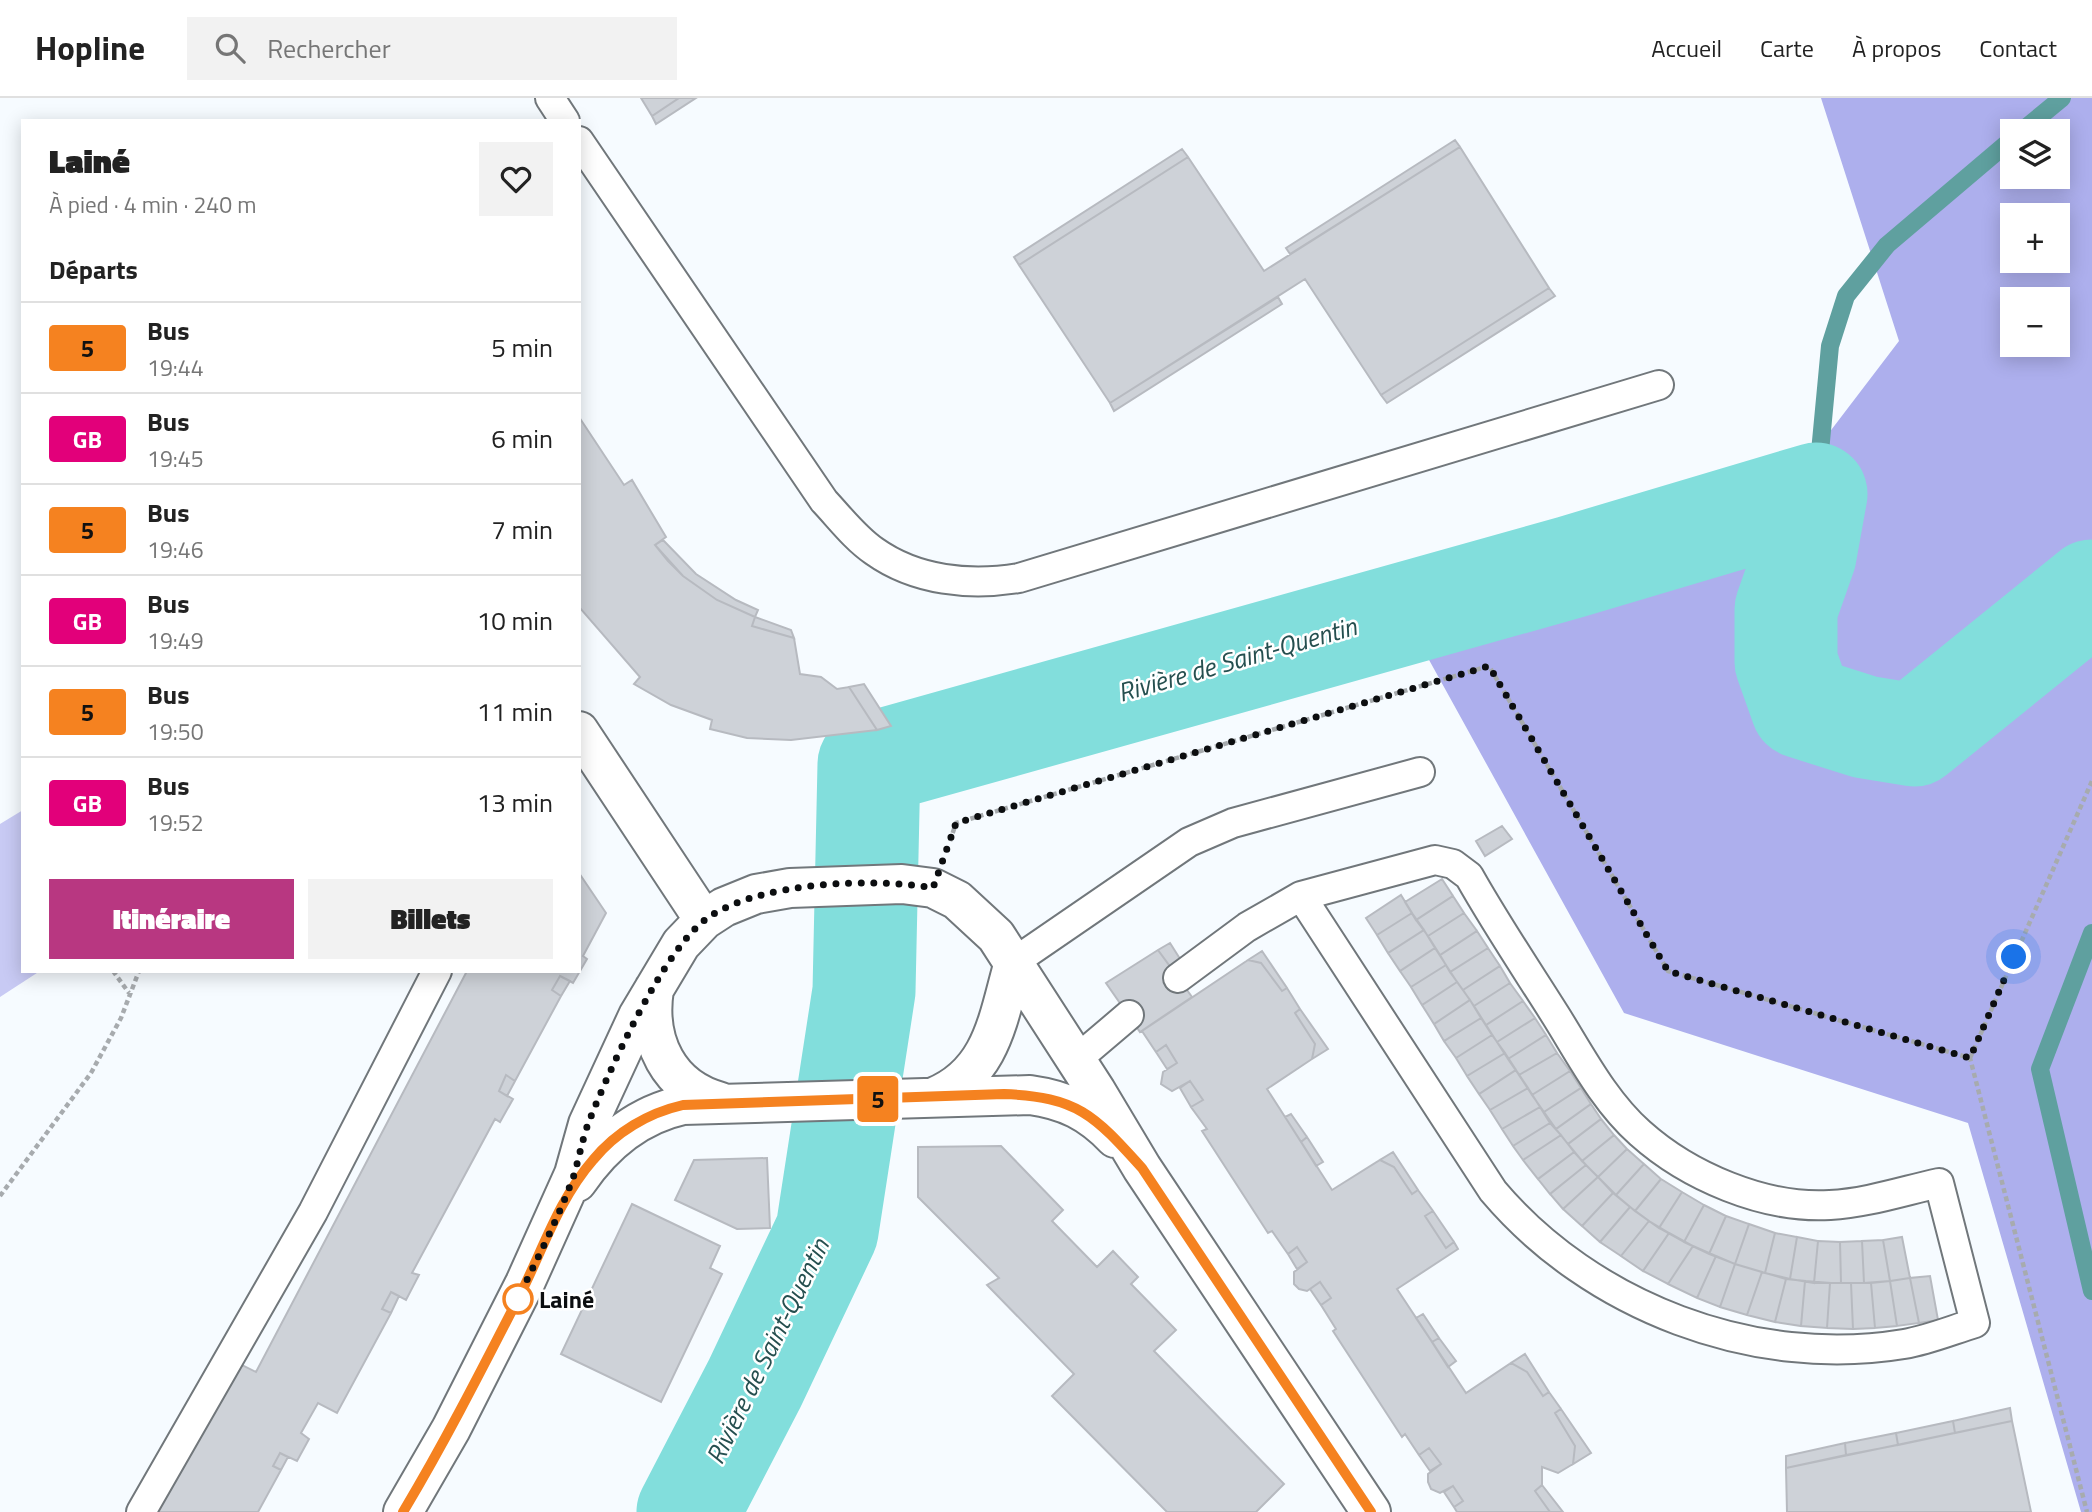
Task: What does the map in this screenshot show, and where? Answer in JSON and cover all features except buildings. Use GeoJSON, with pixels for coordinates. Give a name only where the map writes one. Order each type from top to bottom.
{"type":"FeatureCollection","features":[{"type":"Feature","properties":{"kind":"street"},"geometry":{"type":"LineString","coordinates":[[581,734],[704,920]]}},
{"type":"Feature","properties":{"kind":"street"},"geometry":{"type":"LineString","coordinates":[[403,1512],[501,1333],[562,1203],[574,1174],[588,1124],[655,987],[681,944],[704,920],[724,907],[757,894],[832,886],[918,886],[957,900],[996,936],[1142,1168],[1371,1512]]}},
{"type":"Feature","properties":{"kind":"street"},"geometry":{"type":"LineString","coordinates":[[934,1097],[957,1087],[978,1066],[992,1039],[1014,962]]}},
{"type":"Feature","properties":{"kind":"street"},"geometry":{"type":"LineString","coordinates":[[655,987],[651,1007],[653,1024],[667,1064],[673,1074],[698,1095],[721,1102]]}},
{"type":"Feature","properties":{"kind":"street"},"geometry":{"type":"LineString","coordinates":[[562,1203],[594,1159],[632,1126],[672,1107],[721,1102],[1004,1094],[1051,1098],[1077,1107],[1100,1123],[1142,1168]]}},
{"type":"Feature","properties":{"kind":"lane"},"geometry":{"type":"LineString","coordinates":[[550,98],[564,119]]}},
{"type":"Feature","properties":{"kind":"lane"},"geometry":{"type":"LineString","coordinates":[[581,144],[824,501],[874,551],[929,576],[961,582],[992,582],[1019,578],[1659,385]]}},
{"type":"Feature","properties":{"kind":"lane"},"geometry":{"type":"LineString","coordinates":[[1014,962],[1189,842],[1208,832],[1420,772]]}},
{"type":"Feature","properties":{"kind":"lane"},"geometry":{"type":"LineString","coordinates":[[1178,978],[1247,927],[1301,896],[1435,860],[1453,864],[1469,876],[1585,1063],[1617,1109],[1640,1133],[1674,1157],[1710,1178],[1750,1194],[1791,1202],[1828,1205],[1939,1183],[1975,1323],[1905,1343],[1822,1349],[1774,1346],[1670,1317],[1601,1283],[1541,1240],[1515,1217],[1493,1191],[1301,896]]}},
{"type":"Feature","properties":{"kind":"lane"},"geometry":{"type":"LineString","coordinates":[[141,1512],[313,1212],[436,973]]}},
{"type":"Feature","properties":{"kind":"lane"},"geometry":{"type":"LineString","coordinates":[[1076,1060],[1129,1015]]}},
{"type":"Feature","properties":{"kind":"path"},"geometry":{"type":"LineString","coordinates":[[918,886],[956,823],[1489,666],[1668,971],[1970,1058]]}},
{"type":"Feature","properties":{"kind":"path"},"geometry":{"type":"LineString","coordinates":[[2087,1512],[1970,1058],[2092,781]]}},
{"type":"Feature","properties":{"kind":"path"},"geometry":{"type":"LineString","coordinates":[[114,973],[130,994]]}},
{"type":"Feature","properties":{"kind":"path"},"geometry":{"type":"LineString","coordinates":[[0,1196],[91,1073],[121,1018],[138,973]]}},
{"type":"Feature","properties":{"kind":"shaded area"},"geometry":{"type":"Polygon","coordinates":[[[1821,98],[2092,98],[2092,1512],[2081,1512],[1968,1123],[1624,1013],[1407,620],[1777,501],[1899,341],[1821,98]]]}},
{"type":"Feature","properties":{"kind":"shaded area"},"geometry":{"type":"Polygon","coordinates":[[[21,811],[21,973],[37,973],[0,997],[0,824],[21,811]]]}},
{"type":"Feature","properties":{"kind":"waterway"},"geometry":{"type":"LineString","coordinates":[[2037,119],[2062,98]]}},
{"type":"Feature","properties":{"kind":"waterway"},"geometry":{"type":"LineString","coordinates":[[1816,494],[1830,346],[1846,296],[1887,245],[2000,149]]}},
{"type":"Feature","properties":{"kind":"waterway","name":"Rivière de Saint-Quentin"},"geometry":{"type":"LineString","coordinates":[[688,1512],[755,1383],[827,1231],[864,991],[869,764],[1571,567],[1816,494],[1805,555],[1786,609],[1786,662],[1802,707],[1865,727],[1914,735],[2092,591]]}},
{"type":"Feature","properties":{"kind":"waterway"},"geometry":{"type":"LineString","coordinates":[[2092,933],[2040,1069],[2092,1291]]}},
{"type":"Feature","properties":{"kind":"bus line","name":"5"},"geometry":{"type":"LineString","coordinates":[[403,1512],[451,1429],[501,1333],[562,1203],[594,1159],[632,1126],[652,1114],[683,1105],[1004,1094],[1051,1098],[1077,1107],[1100,1123],[1142,1168],[1371,1512]]}},
{"type":"Feature","properties":{"kind":"place","name":"Lainé"},"geometry":{"type":"Point","coordinates":[518,1299]}},
{"type":"Feature","properties":{"kind":"route"},"geometry":{"type":"LineString","coordinates":[[518,1299],[514,1306],[568,1189],[588,1124],[638,1016],[681,944],[704,920],[724,907],[757,894],[790,888],[902,884],[933,888],[956,823],[1489,666],[1668,971],[1970,1058],[2014,957]]}}]}
